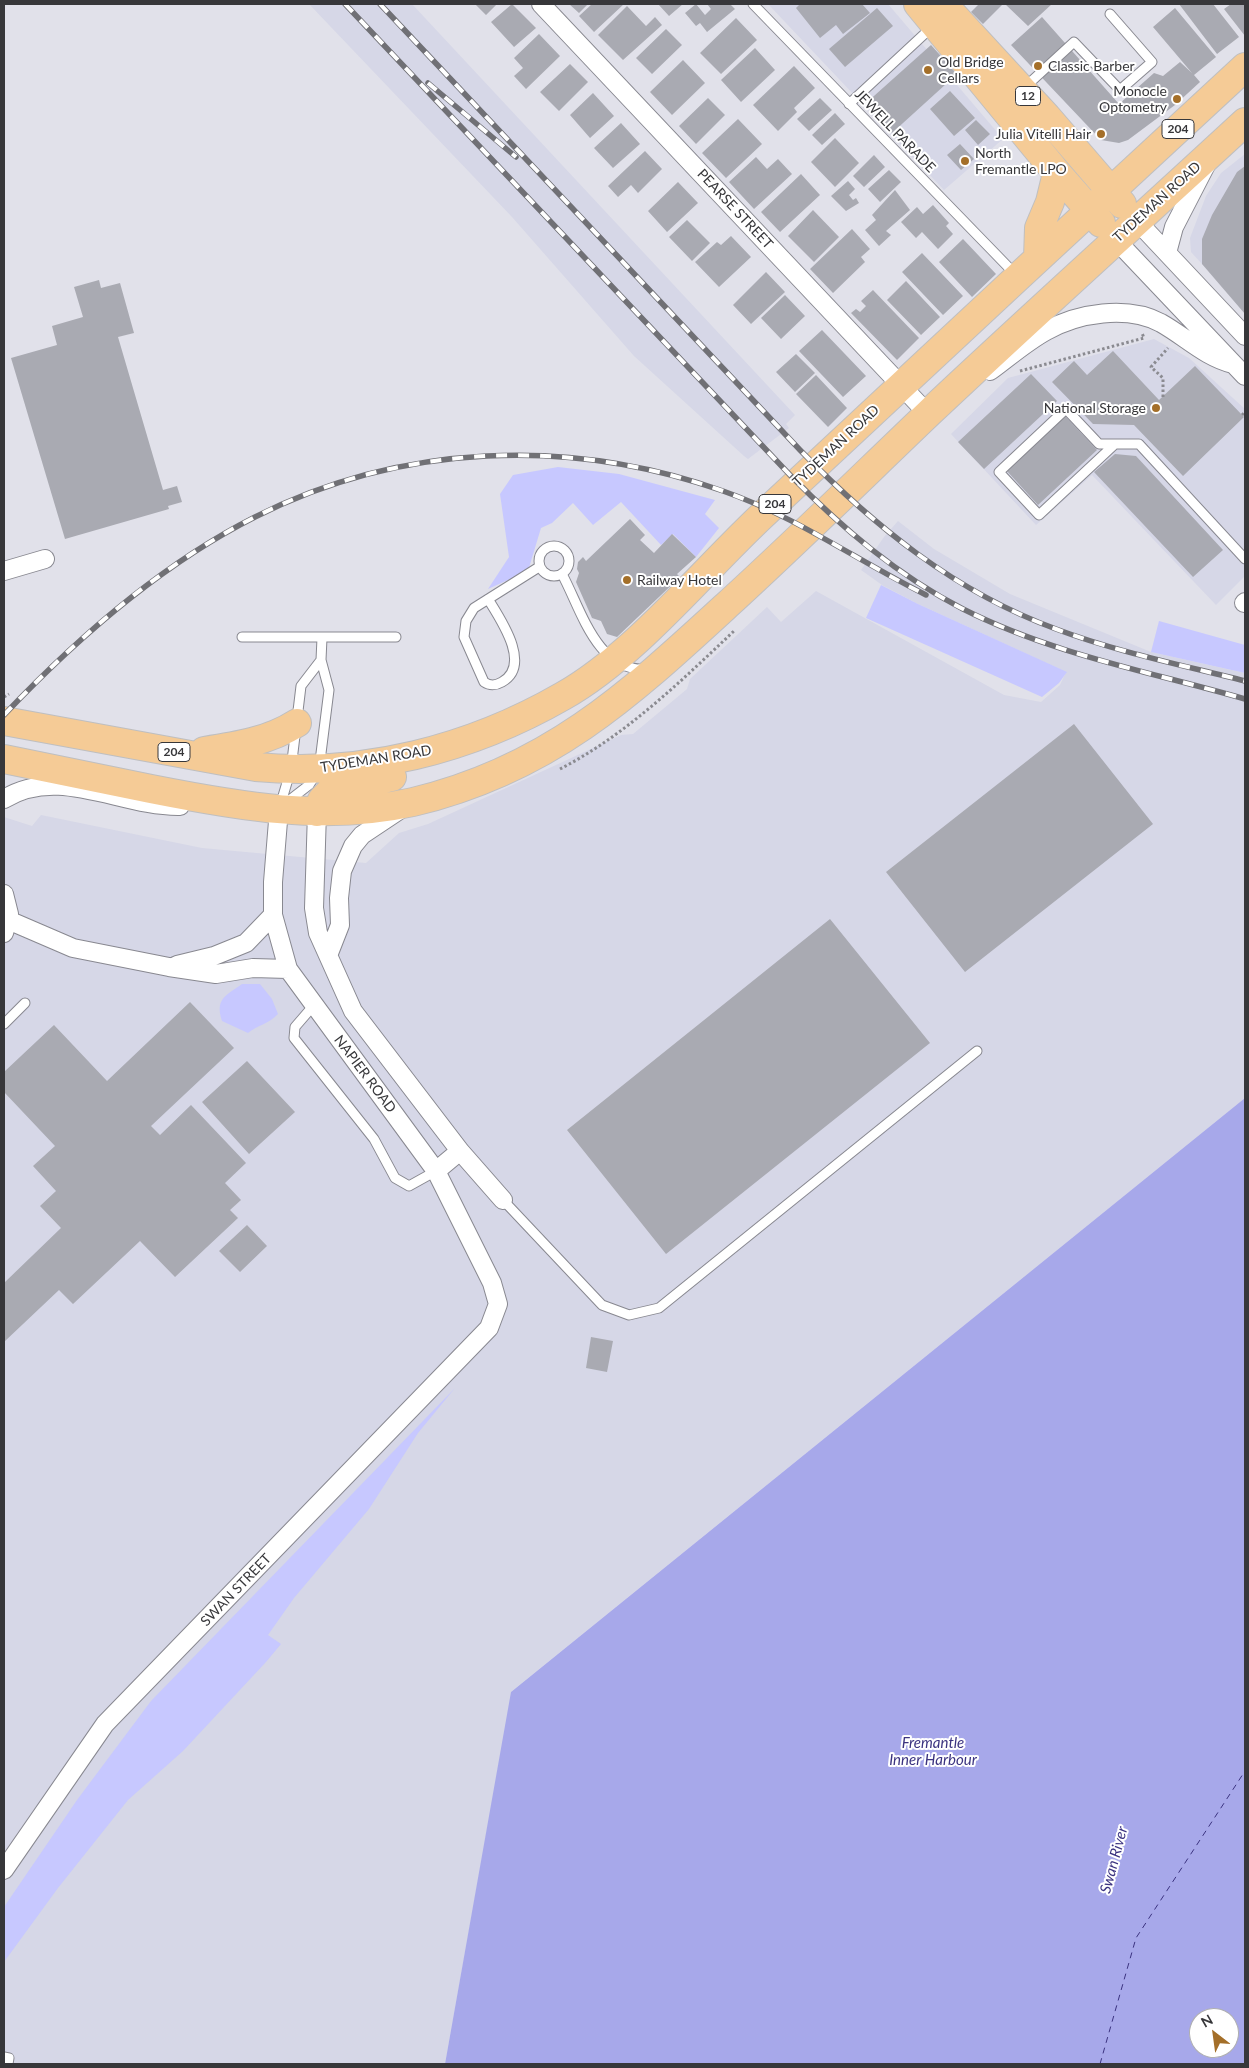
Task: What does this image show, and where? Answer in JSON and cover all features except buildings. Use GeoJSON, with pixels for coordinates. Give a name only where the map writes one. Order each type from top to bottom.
{"type":"FeatureCollection","features":[{"type":"Feature","properties":{"kind":"main road","name":"12"},"geometry":{"type":"LineString","coordinates":[[918,4],[939,14],[1022,90],[1136,220]]}},
{"type":"Feature","properties":{"kind":"main road","name":"12"},"geometry":{"type":"LineString","coordinates":[[939,14],[1057,173],[1115,239]]}},
{"type":"Feature","properties":{"kind":"main road","name":"TYDEMAN ROAD"},"geometry":{"type":"LineString","coordinates":[[4,721],[256,768],[319,769],[411,757],[490,733],[567,694],[613,660],[646,630],[744,532],[1017,276],[1245,67]]}},
{"type":"Feature","properties":{"kind":"main road","name":"TYDEMAN ROAD"},"geometry":{"type":"LineString","coordinates":[[4,759],[218,802],[317,812],[410,803],[476,783],[540,754],[571,736],[659,668],[794,544],[928,414],[1115,239],[1241,130]]}},
{"type":"Feature","properties":{"kind":"main road"},"geometry":{"type":"LineString","coordinates":[[1038,258],[1039,228],[1050,202],[1057,173]]}},
{"type":"Feature","properties":{"kind":"main road"},"geometry":{"type":"LineString","coordinates":[[186,754],[245,744],[282,733],[298,723]]}},
{"type":"Feature","properties":{"kind":"main road"},"geometry":{"type":"LineString","coordinates":[[317,812],[322,800],[330,792],[440,766],[490,733]]}},
{"type":"Feature","properties":{"kind":"street","name":"PEARSE STREET"},"geometry":{"type":"LineString","coordinates":[[541,4],[928,414]]}},
{"type":"Feature","properties":{"kind":"street"},"geometry":{"type":"LineString","coordinates":[[1167,253],[1174,227],[1202,175],[1210,155]]}},
{"type":"Feature","properties":{"kind":"street","name":"12"},"geometry":{"type":"LineString","coordinates":[[1136,220],[1245,336]]}},
{"type":"Feature","properties":{"kind":"street","name":"12"},"geometry":{"type":"LineString","coordinates":[[1115,239],[1239,370]]}},
{"type":"Feature","properties":{"kind":"street"},"geometry":{"type":"LineString","coordinates":[[928,414],[1046,331],[1085,317],[1109,313],[1155,320],[1184,337],[1206,354],[1239,370]]}},
{"type":"Feature","properties":{"kind":"street"},"geometry":{"type":"LineString","coordinates":[[4,571],[45,559]]}},
{"type":"Feature","properties":{"kind":"street"},"geometry":{"type":"LineString","coordinates":[[4,799],[27,788],[67,786],[172,806],[218,802]]}},
{"type":"Feature","properties":{"kind":"street"},"geometry":{"type":"LineString","coordinates":[[329,954],[340,925],[339,898],[342,871],[353,846],[362,835],[410,803]]}},
{"type":"Feature","properties":{"kind":"street","name":"NAPIER ROAD"},"geometry":{"type":"LineString","coordinates":[[279,809],[273,882],[273,915],[288,969],[436,1171],[492,1283],[498,1304],[489,1328]]}},
{"type":"Feature","properties":{"kind":"street","name":"NAPIER ROAD"},"geometry":{"type":"LineString","coordinates":[[317,812],[314,908],[318,933],[353,1011],[460,1151],[503,1200]]}},
{"type":"Feature","properties":{"kind":"street"},"geometry":{"type":"LineString","coordinates":[[4,894],[8,908],[6,926],[73,948],[169,967],[216,974],[253,968],[288,969]]}},
{"type":"Feature","properties":{"kind":"street"},"geometry":{"type":"LineString","coordinates":[[169,967],[214,956],[246,943],[273,915]]}},
{"type":"Feature","properties":{"kind":"street"},"geometry":{"type":"LineString","coordinates":[[436,1171],[460,1151]]}},
{"type":"Feature","properties":{"kind":"street","name":"SWAN STREET"},"geometry":{"type":"LineString","coordinates":[[4,1870],[105,1724],[489,1328]]}},
{"type":"Feature","properties":{"kind":"lane","name":"JEWELL PARADE"},"geometry":{"type":"LineString","coordinates":[[752,4],[1017,276]]}},
{"type":"Feature","properties":{"kind":"lane"},"geometry":{"type":"LineString","coordinates":[[849,104],[939,14]]}},
{"type":"Feature","properties":{"kind":"lane"},"geometry":{"type":"LineString","coordinates":[[1022,90],[1074,42],[1120,90],[1146,68],[1152,62],[1110,14]]}},
{"type":"Feature","properties":{"kind":"lane"},"geometry":{"type":"LineString","coordinates":[[1115,444],[1039,515],[999,472],[1066,409],[1100,444],[1115,444],[1139,444],[1245,559]]}},
{"type":"Feature","properties":{"kind":"lane"},"geometry":{"type":"LineString","coordinates":[[559,547],[566,553],[569,562],[562,574],[549,576],[539,567],[539,557],[545,549],[559,547]]}},
{"type":"Feature","properties":{"kind":"lane"},"geometry":{"type":"LineString","coordinates":[[488,599],[516,654],[515,667],[507,679],[497,685],[489,685],[484,682],[464,637],[466,621],[474,608],[488,599],[539,567]]}},
{"type":"Feature","properties":{"kind":"lane"},"geometry":{"type":"LineString","coordinates":[[562,574],[589,631],[613,660],[627,668],[659,668]]}},
{"type":"Feature","properties":{"kind":"lane"},"geometry":{"type":"LineString","coordinates":[[242,637],[396,637]]}},
{"type":"Feature","properties":{"kind":"lane"},"geometry":{"type":"LineString","coordinates":[[279,809],[309,786],[319,769],[329,690],[321,660],[322,638]]}},
{"type":"Feature","properties":{"kind":"lane"},"geometry":{"type":"LineString","coordinates":[[279,809],[291,770],[301,686],[321,660]]}},
{"type":"Feature","properties":{"kind":"lane"},"geometry":{"type":"LineString","coordinates":[[4,1024],[25,1003]]}},
{"type":"Feature","properties":{"kind":"lane"},"geometry":{"type":"LineString","coordinates":[[314,1005],[295,1028],[294,1038],[374,1140],[395,1178],[410,1186],[436,1171]]}},
{"type":"Feature","properties":{"kind":"lane"},"geometry":{"type":"LineString","coordinates":[[503,1200],[602,1305],[629,1315],[659,1308],[977,1051]]}},
{"type":"Feature","properties":{"kind":"lane"},"geometry":{"type":"LineString","coordinates":[[4,2058],[9,2058],[8,2064]]}},
{"type":"Feature","properties":{"kind":"path"},"geometry":{"type":"LineString","coordinates":[[1012,373],[1144,338],[1142,330]]}},
{"type":"Feature","properties":{"kind":"path"},"geometry":{"type":"LineString","coordinates":[[1163,397],[1163,378],[1151,367],[1171,343]]}},
{"type":"Feature","properties":{"kind":"path"},"geometry":{"type":"LineString","coordinates":[[1242,415],[1245,412]]}},
{"type":"Feature","properties":{"kind":"path"},"geometry":{"type":"LineString","coordinates":[[4,697],[9,694]]}},
{"type":"Feature","properties":{"kind":"shaded area"},"geometry":{"type":"Polygon","coordinates":[[[309,4],[412,4],[795,415],[786,424],[789,428],[748,459],[744,456],[634,356],[512,217],[309,4]]]}},
{"type":"Feature","properties":{"kind":"shaded area"},"geometry":{"type":"Polygon","coordinates":[[[768,4],[888,4],[1003,139],[944,190],[768,4]]]}},
{"type":"Feature","properties":{"kind":"shaded area"},"geometry":{"type":"Polygon","coordinates":[[[1245,154],[1245,311],[1191,252],[1190,238],[1206,196],[1221,173],[1245,154]]]}},
{"type":"Feature","properties":{"kind":"shaded area"},"geometry":{"type":"Polygon","coordinates":[[[1154,339],[1189,358],[1245,409],[1245,576],[1216,605],[1092,475],[1036,525],[951,434],[1008,378],[1154,339]]]}},
{"type":"Feature","properties":{"kind":"shaded area"},"geometry":{"type":"Polygon","coordinates":[[[558,467],[619,474],[715,500],[705,514],[719,528],[696,557],[673,534],[661,545],[621,502],[593,525],[573,503],[552,523],[541,528],[528,571],[488,589],[509,557],[500,494],[513,475],[558,467]]]}},
{"type":"Feature","properties":{"kind":"shaded area"},"geometry":{"type":"Polygon","coordinates":[[[898,521],[934,549],[1010,594],[1151,652],[1245,673],[1245,1098],[512,1691],[445,2064],[4,2064],[4,817],[32,826],[41,815],[202,848],[366,863],[399,833],[428,824],[621,735],[633,734],[687,689],[690,679],[767,607],[781,622],[816,591],[1004,695],[1041,702],[1060,685],[1066,672],[918,604],[882,585],[861,570],[884,537],[898,521]]]}},
{"type":"Feature","properties":{"kind":"shaded area"},"geometry":{"type":"Polygon","coordinates":[[[881,585],[918,604],[1067,672],[1059,683],[1042,697],[866,618],[881,585]]]}},
{"type":"Feature","properties":{"kind":"shaded area"},"geometry":{"type":"Polygon","coordinates":[[[1159,621],[1245,645],[1245,673],[1151,652],[1159,621]]]}},
{"type":"Feature","properties":{"kind":"shaded area"},"geometry":{"type":"Polygon","coordinates":[[[242,984],[260,984],[272,999],[278,1014],[248,1033],[222,1021],[220,1014],[223,999],[242,984]]]}},
{"type":"Feature","properties":{"kind":"shaded area"},"geometry":{"type":"Polygon","coordinates":[[[455,1388],[418,1433],[369,1509],[294,1598],[268,1635],[281,1644],[183,1751],[128,1800],[58,1888],[4,1962],[4,1907],[77,1800],[151,1701],[455,1388]]]}},
{"type":"Feature","properties":{"kind":"water","name":"Fremantle Inner Harbour"},"geometry":{"type":"Polygon","coordinates":[[[1245,1098],[1245,2064],[445,2064],[511,1692],[1245,1098]]]}},
{"type":"Feature","properties":{"kind":"ferry route"},"geometry":{"type":"LineString","coordinates":[[1100,2064],[1136,1938],[1245,1771]]}},
{"type":"Feature","properties":{"kind":"railway"},"geometry":{"type":"LineString","coordinates":[[345,4],[790,475],[850,532],[893,566],[963,609],[1031,638],[1102,661],[1245,699]]}},
{"type":"Feature","properties":{"kind":"railway"},"geometry":{"type":"LineString","coordinates":[[380,4],[800,450],[857,505],[887,530],[950,576],[1019,614],[1102,645],[1245,681]]}},
{"type":"Feature","properties":{"kind":"railway"},"geometry":{"type":"LineString","coordinates":[[428,83],[516,157]]}},
{"type":"Feature","properties":{"kind":"railway"},"geometry":{"type":"LineString","coordinates":[[4,715],[60,659],[121,606],[153,581],[220,536],[255,517],[311,492],[368,474],[427,462],[486,456],[546,456],[606,462],[665,474],[723,491],[776,513],[926,595]]}},
{"type":"Feature","properties":{"kind":"place","name":"Classic Barber"},"geometry":{"type":"Point","coordinates":[1038,66]}},
{"type":"Feature","properties":{"kind":"place","name":"Old Bridge Cellars"},"geometry":{"type":"Point","coordinates":[928,70]}},
{"type":"Feature","properties":{"kind":"place","name":"Monocle Optometry"},"geometry":{"type":"Point","coordinates":[1177,99]}},
{"type":"Feature","properties":{"kind":"place","name":"Julia Vitelli Hair"},"geometry":{"type":"Point","coordinates":[1101,134]}},
{"type":"Feature","properties":{"kind":"place","name":"North Fremantle LPO"},"geometry":{"type":"Point","coordinates":[965,161]}},
{"type":"Feature","properties":{"kind":"place","name":"National Storage"},"geometry":{"type":"Point","coordinates":[1156,408]}},
{"type":"Feature","properties":{"kind":"place","name":"Railway Hotel"},"geometry":{"type":"Point","coordinates":[627,580]}},
{"type":"Feature","properties":{"kind":"water label","name":"Swan River"},"geometry":{"type":"Point","coordinates":[1114,1860]}}]}
